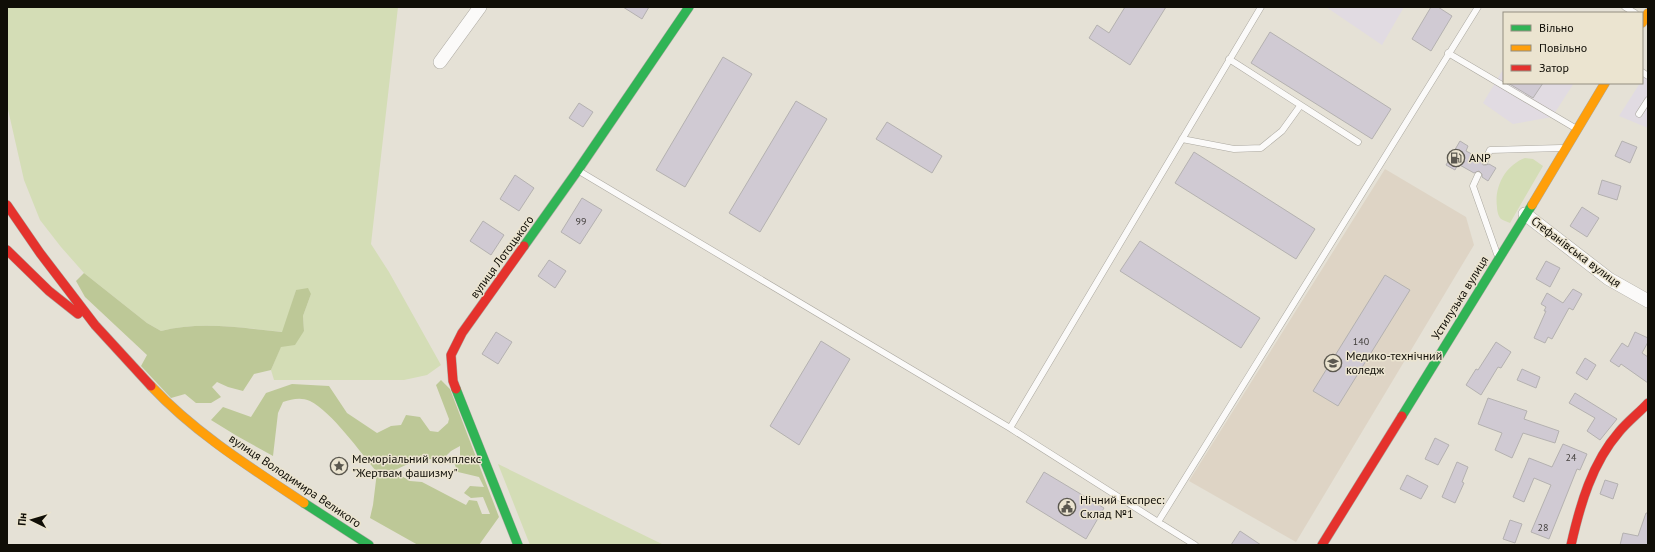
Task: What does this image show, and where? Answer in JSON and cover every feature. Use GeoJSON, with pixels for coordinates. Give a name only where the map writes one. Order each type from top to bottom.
{"type":"FeatureCollection","features":[{"type":"Feature","properties":{"kind":"street"},"geometry":{"type":"LineString","coordinates":[[440,62],[480,7]]}},
{"type":"Feature","properties":{"kind":"street","name":"вулиця Лотоцького"},"geometry":{"type":"LineString","coordinates":[[518,545],[452,381],[451,355],[462,333],[578,170],[689,7]]}},
{"type":"Feature","properties":{"kind":"street","name":"Устилузька вулиця"},"geometry":{"type":"LineString","coordinates":[[1322,545],[1604,84]]}},
{"type":"Feature","properties":{"kind":"street","name":"вулиця Володимира Великого"},"geometry":{"type":"LineString","coordinates":[[7,204],[40,253],[104,336],[166,402],[235,458],[369,545]]}},
{"type":"Feature","properties":{"kind":"street","name":"Стефанівська вулиця"},"geometry":{"type":"LineString","coordinates":[[1525,214],[1610,279],[1648,301]]}},
{"type":"Feature","properties":{"kind":"street","name":"вулиця Володимира Великого"},"geometry":{"type":"LineString","coordinates":[[7,250],[49,291],[104,336]]}},
{"type":"Feature","properties":{"kind":"street"},"geometry":{"type":"LineString","coordinates":[[1571,545],[1577,517],[1600,460],[1617,435],[1648,403]]}},
{"type":"Feature","properties":{"kind":"lane"},"geometry":{"type":"LineString","coordinates":[[1010,428],[1261,7]]}},
{"type":"Feature","properties":{"kind":"lane"},"geometry":{"type":"LineString","coordinates":[[1158,522],[1339,232],[1448,52],[1478,7]]}},
{"type":"Feature","properties":{"kind":"lane"},"geometry":{"type":"LineString","coordinates":[[1448,52],[1577,128]]}},
{"type":"Feature","properties":{"kind":"lane"},"geometry":{"type":"LineString","coordinates":[[1229,59],[1358,142]]}},
{"type":"Feature","properties":{"kind":"lane"},"geometry":{"type":"LineString","coordinates":[[1639,114],[1648,100]]}},
{"type":"Feature","properties":{"kind":"lane"},"geometry":{"type":"LineString","coordinates":[[1182,139],[1234,149],[1261,148],[1282,131],[1300,106]]}},
{"type":"Feature","properties":{"kind":"lane"},"geometry":{"type":"LineString","coordinates":[[1485,161],[1490,150],[1564,148]]}},
{"type":"Feature","properties":{"kind":"lane"},"geometry":{"type":"LineString","coordinates":[[578,170],[1010,428],[1195,545]]}},
{"type":"Feature","properties":{"kind":"lane"},"geometry":{"type":"LineString","coordinates":[[1478,175],[1473,186],[1498,259]]}},
{"type":"Feature","properties":{"kind":"lane"},"geometry":{"type":"LineString","coordinates":[[509,545],[514,536]]}},
{"type":"Feature","properties":{"kind":"shaded area"},"geometry":{"type":"Polygon","coordinates":[[[1326,7],[1404,7],[1382,45],[1326,7]]]}},
{"type":"Feature","properties":{"kind":"shaded area"},"geometry":{"type":"Polygon","coordinates":[[[1503,70],[1503,84],[1573,84],[1552,117],[1513,124],[1483,103],[1503,70]]]}},
{"type":"Feature","properties":{"kind":"shaded area"},"geometry":{"type":"Polygon","coordinates":[[[1648,71],[1648,128],[1619,116],[1639,84],[1643,84],[1643,78],[1648,71]]]}},
{"type":"Feature","properties":{"kind":"shaded area","name":"Медико-технічний коледж"},"geometry":{"type":"Polygon","coordinates":[[[1385,169],[1466,217],[1474,245],[1296,542],[1189,481],[1385,169]]]}},
{"type":"Feature","properties":{"kind":"green space"},"geometry":{"type":"Polygon","coordinates":[[[7,7],[398,7],[371,244],[389,272],[441,365],[427,375],[404,380],[274,380],[271,370],[281,346],[304,331],[303,316],[311,294],[296,290],[283,332],[222,326],[191,326],[161,331],[147,323],[84,273],[40,220],[24,180],[7,105],[7,7]]]}},
{"type":"Feature","properties":{"kind":"green space"},"geometry":{"type":"Polygon","coordinates":[[[1525,158],[1533,159],[1543,166],[1510,223],[1501,219],[1498,215],[1497,191],[1507,171],[1518,161],[1525,158]]]}},
{"type":"Feature","properties":{"kind":"green space"},"geometry":{"type":"Polygon","coordinates":[[[84,273],[147,323],[161,331],[191,326],[222,326],[282,332],[296,290],[308,288],[311,294],[303,316],[304,331],[295,345],[281,347],[271,370],[254,374],[243,391],[217,382],[212,387],[221,397],[211,403],[196,403],[185,394],[171,398],[141,366],[147,355],[85,297],[76,281],[84,273]]]}},
{"type":"Feature","properties":{"kind":"green space"},"geometry":{"type":"Polygon","coordinates":[[[441,380],[450,389],[499,517],[479,545],[418,545],[370,518],[377,472],[336,423],[318,406],[310,401],[296,399],[283,402],[278,413],[273,456],[211,420],[223,407],[251,417],[266,393],[292,384],[329,386],[347,413],[377,433],[391,426],[401,425],[406,415],[420,417],[430,431],[438,432],[448,423],[449,419],[436,385],[441,380]],[[460,446],[451,451],[441,461],[424,458],[393,471],[410,481],[422,482],[466,505],[469,500],[477,501],[482,514],[490,514],[483,497],[471,498],[464,493],[470,486],[484,487],[479,477],[458,472],[454,463],[460,456],[460,446]]]}},
{"type":"Feature","properties":{"kind":"green space"},"geometry":{"type":"Polygon","coordinates":[[[498,464],[664,545],[530,545],[498,464]]]}},
{"type":"Feature","properties":{"kind":"building"},"geometry":{"type":"Polygon","coordinates":[[[623,7],[649,7],[642,19],[623,7]]]}},
{"type":"Feature","properties":{"kind":"building"},"geometry":{"type":"Polygon","coordinates":[[[1125,7],[1166,7],[1130,65],[1089,38],[1097,25],[1109,33],[1125,7]]]}},
{"type":"Feature","properties":{"kind":"building"},"geometry":{"type":"Polygon","coordinates":[[[1431,7],[1438,7],[1452,16],[1431,51],[1412,39],[1431,7]]]}},
{"type":"Feature","properties":{"kind":"building"},"geometry":{"type":"Polygon","coordinates":[[[1270,32],[1391,109],[1372,139],[1251,63],[1270,32]]]}},
{"type":"Feature","properties":{"kind":"building"},"geometry":{"type":"Polygon","coordinates":[[[723,57],[752,74],[685,187],[656,170],[723,57]]]}},
{"type":"Feature","properties":{"kind":"building"},"geometry":{"type":"Polygon","coordinates":[[[1510,84],[1542,84],[1533,98],[1510,84]]]}},
{"type":"Feature","properties":{"kind":"building"},"geometry":{"type":"Polygon","coordinates":[[[796,101],[827,119],[760,232],[729,213],[796,101]]]}},
{"type":"Feature","properties":{"kind":"building"},"geometry":{"type":"Polygon","coordinates":[[[579,103],[593,112],[583,127],[569,118],[579,103]]]}},
{"type":"Feature","properties":{"kind":"building"},"geometry":{"type":"Polygon","coordinates":[[[887,122],[942,156],[932,173],[876,139],[887,122]]]}},
{"type":"Feature","properties":{"kind":"building"},"geometry":{"type":"Polygon","coordinates":[[[1460,141],[1468,146],[1466,151],[1481,159],[1483,165],[1489,164],[1496,168],[1488,181],[1482,177],[1482,174],[1479,171],[1474,173],[1458,164],[1455,170],[1446,165],[1460,141]]]}},
{"type":"Feature","properties":{"kind":"building"},"geometry":{"type":"Polygon","coordinates":[[[1622,141],[1637,147],[1630,163],[1615,156],[1622,141]]]}},
{"type":"Feature","properties":{"kind":"building"},"geometry":{"type":"Polygon","coordinates":[[[1194,152],[1315,229],[1296,259],[1175,183],[1194,152]]]}},
{"type":"Feature","properties":{"kind":"building"},"geometry":{"type":"Polygon","coordinates":[[[515,175],[534,188],[519,211],[500,199],[515,175]]]}},
{"type":"Feature","properties":{"kind":"building"},"geometry":{"type":"Polygon","coordinates":[[[1602,180],[1621,186],[1617,200],[1598,194],[1602,180]]]}},
{"type":"Feature","properties":{"kind":"building"},"geometry":{"type":"Polygon","coordinates":[[[582,198],[602,210],[580,244],[561,232],[582,198]]]}},
{"type":"Feature","properties":{"kind":"building"},"geometry":{"type":"Polygon","coordinates":[[[1582,207],[1599,218],[1587,237],[1570,226],[1582,207]]]}},
{"type":"Feature","properties":{"kind":"building"},"geometry":{"type":"Polygon","coordinates":[[[483,221],[504,235],[491,255],[470,241],[483,221]]]}},
{"type":"Feature","properties":{"kind":"building"},"geometry":{"type":"Polygon","coordinates":[[[1140,241],[1260,318],[1241,348],[1120,271],[1140,241]]]}},
{"type":"Feature","properties":{"kind":"building"},"geometry":{"type":"Polygon","coordinates":[[[549,260],[566,271],[555,288],[538,276],[549,260]]]}},
{"type":"Feature","properties":{"kind":"building"},"geometry":{"type":"Polygon","coordinates":[[[1546,261],[1560,268],[1550,287],[1536,279],[1546,261]]]}},
{"type":"Feature","properties":{"kind":"building"},"geometry":{"type":"Polygon","coordinates":[[[1385,275],[1410,290],[1338,406],[1313,391],[1385,275]]]}},
{"type":"Feature","properties":{"kind":"building"},"geometry":{"type":"Polygon","coordinates":[[[1573,289],[1582,294],[1573,310],[1569,308],[1552,339],[1548,337],[1545,343],[1534,338],[1546,311],[1544,311],[1546,307],[1541,304],[1547,293],[1563,303],[1573,289]]]}},
{"type":"Feature","properties":{"kind":"building"},"geometry":{"type":"Polygon","coordinates":[[[496,332],[512,342],[498,364],[482,354],[496,332]]]}},
{"type":"Feature","properties":{"kind":"building"},"geometry":{"type":"Polygon","coordinates":[[[1635,332],[1648,338],[1648,342],[1642,353],[1648,357],[1648,383],[1621,364],[1619,367],[1610,361],[1622,343],[1628,347],[1635,332]]]}},
{"type":"Feature","properties":{"kind":"building"},"geometry":{"type":"Polygon","coordinates":[[[821,341],[850,359],[799,445],[770,426],[821,341]]]}},
{"type":"Feature","properties":{"kind":"building"},"geometry":{"type":"Polygon","coordinates":[[[1496,342],[1511,352],[1501,368],[1498,367],[1481,395],[1466,385],[1476,369],[1478,370],[1496,342]]]}},
{"type":"Feature","properties":{"kind":"building"},"geometry":{"type":"Polygon","coordinates":[[[1585,358],[1596,365],[1587,380],[1576,373],[1585,358]]]}},
{"type":"Feature","properties":{"kind":"building"},"geometry":{"type":"Polygon","coordinates":[[[1522,369],[1540,377],[1536,388],[1517,380],[1522,369]]]}},
{"type":"Feature","properties":{"kind":"building"},"geometry":{"type":"Polygon","coordinates":[[[1575,393],[1617,419],[1600,440],[1587,431],[1595,418],[1569,403],[1575,393]]]}},
{"type":"Feature","properties":{"kind":"building"},"geometry":{"type":"Polygon","coordinates":[[[1488,398],[1527,411],[1524,419],[1559,431],[1555,443],[1523,433],[1512,458],[1495,450],[1502,433],[1478,424],[1488,398]]]}},
{"type":"Feature","properties":{"kind":"building"},"geometry":{"type":"Polygon","coordinates":[[[1435,438],[1449,445],[1438,465],[1425,459],[1435,438]]]}},
{"type":"Feature","properties":{"kind":"building"},"geometry":{"type":"Polygon","coordinates":[[[1563,444],[1587,454],[1580,470],[1577,469],[1549,539],[1531,532],[1551,485],[1534,478],[1524,502],[1513,497],[1529,458],[1552,467],[1563,444]]]}},
{"type":"Feature","properties":{"kind":"building"},"geometry":{"type":"Polygon","coordinates":[[[1457,462],[1468,467],[1462,482],[1464,483],[1455,503],[1442,497],[1457,462]]]}},
{"type":"Feature","properties":{"kind":"building"},"geometry":{"type":"Polygon","coordinates":[[[1044,472],[1104,508],[1086,539],[1026,502],[1044,472]]]}},
{"type":"Feature","properties":{"kind":"building"},"geometry":{"type":"Polygon","coordinates":[[[1407,475],[1428,486],[1421,499],[1400,489],[1407,475]]]}},
{"type":"Feature","properties":{"kind":"building"},"geometry":{"type":"Polygon","coordinates":[[[1605,480],[1618,484],[1613,499],[1600,494],[1605,480]]]}},
{"type":"Feature","properties":{"kind":"building"},"geometry":{"type":"Polygon","coordinates":[[[1646,513],[1648,513],[1648,545],[1620,545],[1623,533],[1638,536],[1646,513]]]}},
{"type":"Feature","properties":{"kind":"building"},"geometry":{"type":"Polygon","coordinates":[[[1510,520],[1522,524],[1515,543],[1503,539],[1510,520]]]}},
{"type":"Feature","properties":{"kind":"building"},"geometry":{"type":"Polygon","coordinates":[[[1240,531],[1261,545],[1231,545],[1240,531]]]}},
{"type":"Feature","properties":{"kind":"traffic: fast"},"geometry":{"type":"LineString","coordinates":[[524,246],[578,170],[689,7]]}},
{"type":"Feature","properties":{"kind":"traffic: fast"},"geometry":{"type":"LineString","coordinates":[[1402,416],[1532,205]]}},
{"type":"Feature","properties":{"kind":"traffic: fast"},"geometry":{"type":"LineString","coordinates":[[456,389],[518,545]]}},
{"type":"Feature","properties":{"kind":"traffic: fast"},"geometry":{"type":"LineString","coordinates":[[304,503],[369,545]]}},
{"type":"Feature","properties":{"kind":"traffic: slow"},"geometry":{"type":"LineString","coordinates":[[1643,21],[1648,13]]}},
{"type":"Feature","properties":{"kind":"traffic: slow"},"geometry":{"type":"LineString","coordinates":[[1532,205],[1604,84]]}},
{"type":"Feature","properties":{"kind":"traffic: slow"},"geometry":{"type":"LineString","coordinates":[[151,386],[186,419],[224,449],[304,503]]}},
{"type":"Feature","properties":{"kind":"traffic: jam"},"geometry":{"type":"LineString","coordinates":[[7,205],[40,253],[95,325],[151,386]]}},
{"type":"Feature","properties":{"kind":"traffic: jam"},"geometry":{"type":"LineString","coordinates":[[456,389],[453,381],[451,355],[462,333],[524,246]]}},
{"type":"Feature","properties":{"kind":"traffic: jam"},"geometry":{"type":"LineString","coordinates":[[7,250],[49,291],[78,314]]}},
{"type":"Feature","properties":{"kind":"traffic: jam"},"geometry":{"type":"LineString","coordinates":[[1571,545],[1578,515],[1588,485],[1601,457],[1619,432],[1648,403]]}},
{"type":"Feature","properties":{"kind":"traffic: jam"},"geometry":{"type":"LineString","coordinates":[[1322,545],[1402,416]]}},
{"type":"Feature","properties":{"kind":"place","name":"ANP"},"geometry":{"type":"Point","coordinates":[1456,158]}},
{"type":"Feature","properties":{"kind":"place","name":"Медико-технічний коледж"},"geometry":{"type":"Point","coordinates":[1333,363]}},
{"type":"Feature","properties":{"kind":"place","name":"Меморіальний комплекс \"Жертвам фашизму\""},"geometry":{"type":"Point","coordinates":[339,466]}},
{"type":"Feature","properties":{"kind":"place","name":"Нічний Експрес: Склад №1"},"geometry":{"type":"Point","coordinates":[1067,507]}}]}
